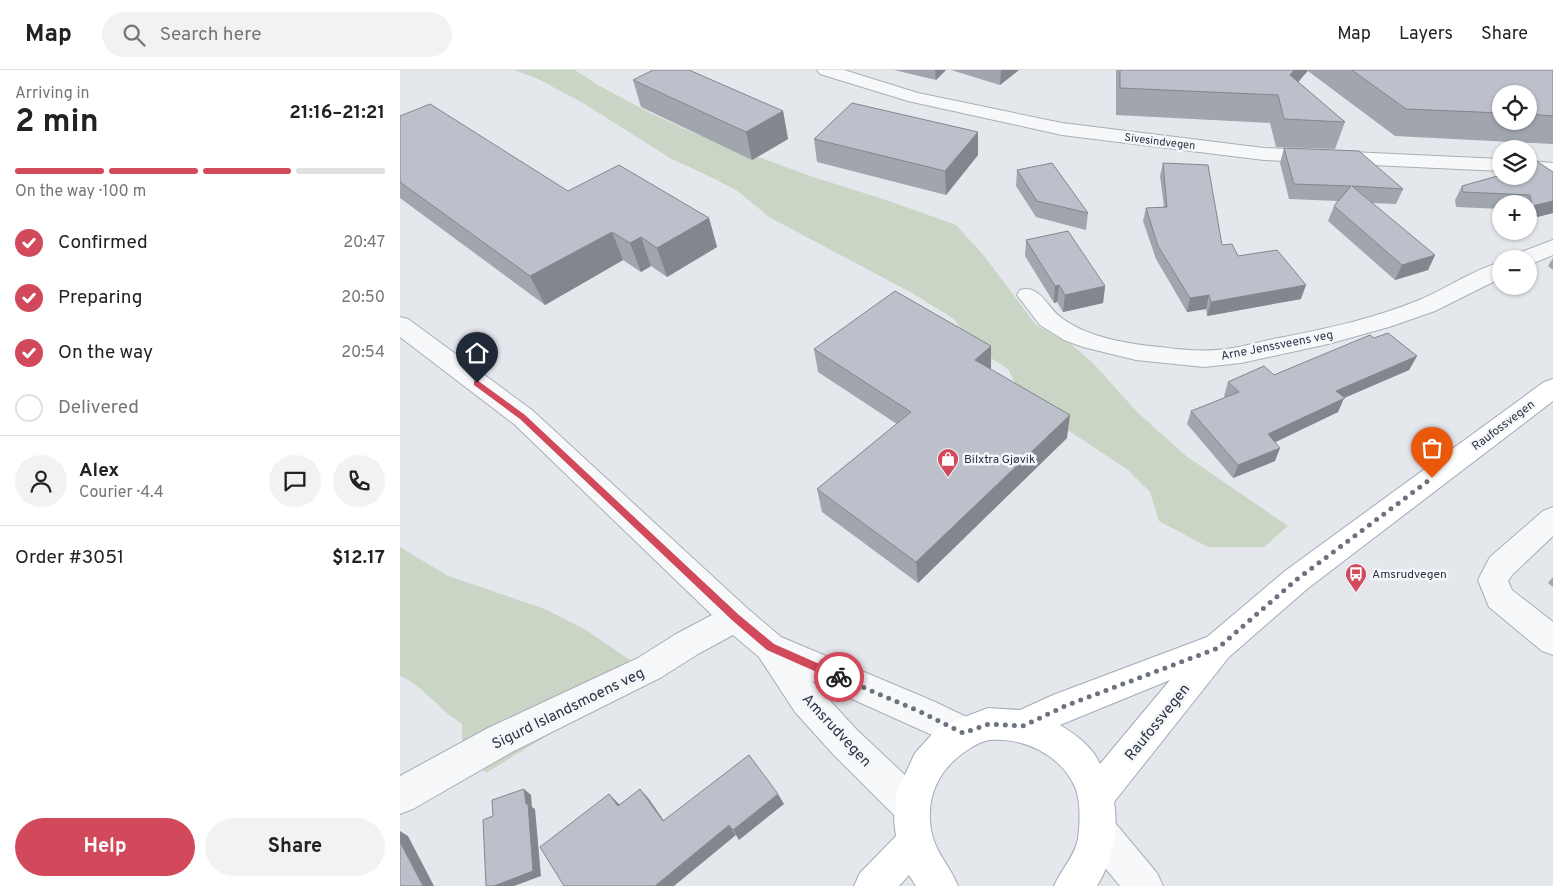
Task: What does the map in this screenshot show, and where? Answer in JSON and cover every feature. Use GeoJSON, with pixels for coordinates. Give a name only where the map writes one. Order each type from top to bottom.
{"type":"FeatureCollection","features":[{"type":"Feature","properties":{"kind":"main road","name":"Raufossvegen"},"geometry":{"type":"LineString","coordinates":[[1097,814],[1218,648],[1296,580],[1553,388]]}},
{"type":"Feature","properties":{"kind":"main road","name":"Raufossvegen"},"geometry":{"type":"LineString","coordinates":[[1023,726],[1065,706],[1218,648]]}},
{"type":"Feature","properties":{"kind":"main road","name":"Raufossvegen"},"geometry":{"type":"LineString","coordinates":[[938,886],[926,870],[914,844],[911,806],[915,788],[928,762],[940,749],[963,733],[989,724],[1023,726],[1050,736],[1069,750],[1084,768],[1097,814],[1091,860],[1081,878],[1073,886]]}},
{"type":"Feature","properties":{"kind":"main road"},"geometry":{"type":"LineString","coordinates":[[873,886],[914,844]]}},
{"type":"Feature","properties":{"kind":"street","name":"Sivesindvegen"},"geometry":{"type":"LineString","coordinates":[[826,70],[914,97],[1062,129],[1264,154],[1492,165]]}},
{"type":"Feature","properties":{"kind":"street"},"geometry":{"type":"LineString","coordinates":[[1537,168],[1553,169]]}},
{"type":"Feature","properties":{"kind":"street"},"geometry":{"type":"LineString","coordinates":[[1537,254],[1553,247]]}},
{"type":"Feature","properties":{"kind":"street","name":"Arne Jenssveens veg"},"geometry":{"type":"LineString","coordinates":[[1028,295],[1046,318],[1057,326],[1100,344],[1126,350],[1181,357],[1221,358],[1323,337],[1386,319],[1417,309],[1492,273]]}},
{"type":"Feature","properties":{"kind":"street","name":"Amsrudvegen"},"geometry":{"type":"LineString","coordinates":[[400,325],[523,417],[736,618],[770,647],[807,701],[844,741],[911,806]]}},
{"type":"Feature","properties":{"kind":"street"},"geometry":{"type":"LineString","coordinates":[[1553,519],[1500,566],[1494,580],[1500,598],[1553,641]]}},
{"type":"Feature","properties":{"kind":"street","name":"Sigurd Islandsmoens veg"},"geometry":{"type":"LineString","coordinates":[[400,796],[500,740],[649,668],[736,618]]}},
{"type":"Feature","properties":{"kind":"street","name":"Amsrudvegen"},"geometry":{"type":"LineString","coordinates":[[770,647],[921,712],[963,733]]}},
{"type":"Feature","properties":{"kind":"street"},"geometry":{"type":"LineString","coordinates":[[1097,814],[1144,886]]}},
{"type":"Feature","properties":{"kind":"green space"},"geometry":{"type":"Polygon","coordinates":[[[514,70],[575,70],[646,111],[694,133],[810,176],[956,225],[985,257],[1036,325],[1072,345],[1093,363],[1138,413],[1186,456],[1288,526],[1264,547],[1208,547],[1159,521],[1150,492],[1128,470],[1024,401],[1008,369],[974,347],[954,319],[912,293],[769,217],[739,192],[670,158],[583,103],[536,78],[514,70]]]}},
{"type":"Feature","properties":{"kind":"green space"},"geometry":{"type":"Polygon","coordinates":[[[400,547],[448,576],[545,609],[586,630],[649,673],[486,773],[462,745],[462,724],[417,686],[400,676],[400,547]]]}},
{"type":"Feature","properties":{"kind":"building"},"geometry":{"type":"Polygon","coordinates":[[[653,70],[689,70],[783,111],[746,132],[633,80],[653,70]]]}},
{"type":"Feature","properties":{"kind":"building"},"geometry":{"type":"Polygon","coordinates":[[[1120,70],[1294,70],[1290,75],[1345,122],[1284,119],[1278,95],[1120,88],[1120,70]]]}},
{"type":"Feature","properties":{"kind":"building"},"geometry":{"type":"Polygon","coordinates":[[[1352,70],[1553,70],[1553,116],[1537,115],[1537,85],[1492,85],[1492,113],[1406,109],[1352,70]]]}},
{"type":"Feature","properties":{"kind":"building"},"geometry":{"type":"Polygon","coordinates":[[[852,103],[978,132],[945,171],[814,139],[852,103]]]}},
{"type":"Feature","properties":{"kind":"building"},"geometry":{"type":"Polygon","coordinates":[[[430,104],[568,191],[619,165],[709,218],[657,248],[641,237],[630,243],[612,232],[530,276],[400,182],[400,116],[430,104]]]}},
{"type":"Feature","properties":{"kind":"building"},"geometry":{"type":"Polygon","coordinates":[[[1284,148],[1359,151],[1403,189],[1352,186],[1435,255],[1402,265],[1334,206],[1351,186],[1294,184],[1284,148]]]}},
{"type":"Feature","properties":{"kind":"building"},"geometry":{"type":"Polygon","coordinates":[[[1537,161],[1553,172],[1553,201],[1537,205],[1537,195],[1463,192],[1462,186],[1492,178],[1492,185],[1537,185],[1537,161]]]}},
{"type":"Feature","properties":{"kind":"building"},"geometry":{"type":"Polygon","coordinates":[[[1052,163],[1088,213],[1037,201],[1017,170],[1052,163]]]}},
{"type":"Feature","properties":{"kind":"building"},"geometry":{"type":"Polygon","coordinates":[[[1163,163],[1208,165],[1222,245],[1232,244],[1238,256],[1277,250],[1306,285],[1211,302],[1209,295],[1190,298],[1158,246],[1146,208],[1167,207],[1163,163]]]}},
{"type":"Feature","properties":{"kind":"building"},"geometry":{"type":"Polygon","coordinates":[[[1068,231],[1105,286],[1065,295],[1059,285],[1055,286],[1026,240],[1068,231]]]}},
{"type":"Feature","properties":{"kind":"building"},"geometry":{"type":"Polygon","coordinates":[[[895,291],[991,346],[975,360],[1070,415],[916,562],[817,489],[911,412],[814,349],[895,291]]]}},
{"type":"Feature","properties":{"kind":"building"},"geometry":{"type":"Polygon","coordinates":[[[1388,333],[1417,356],[1336,391],[1345,398],[1268,434],[1280,448],[1238,465],[1191,411],[1239,392],[1228,382],[1264,366],[1274,375],[1370,335],[1374,338],[1388,333]]]}},
{"type":"Feature","properties":{"kind":"building"},"geometry":{"type":"Polygon","coordinates":[[[749,755],[778,794],[733,830],[729,825],[655,886],[564,886],[540,847],[609,794],[618,806],[640,789],[663,821],[749,755]]]}},
{"type":"Feature","properties":{"kind":"building"},"geometry":{"type":"Polygon","coordinates":[[[524,789],[526,804],[528,804],[533,871],[494,886],[486,886],[483,820],[493,816],[492,800],[524,789]]]}},
{"type":"Feature","properties":{"kind":"building"},"geometry":{"type":"Polygon","coordinates":[[[400,842],[423,886],[400,886],[400,842]]]}},
{"type":"Feature","properties":{"kind":"way so far"},"geometry":{"type":"LineString","coordinates":[[839,677],[921,712],[963,733],[989,724],[1023,726],[1065,706],[1218,648],[1296,580],[1432,478]]}},
{"type":"Feature","properties":{"kind":"place","name":"Bilxtra Gjøvik"},"geometry":{"type":"Point","coordinates":[948,478]}},
{"type":"Feature","properties":{"kind":"place","name":"Amsrudvegen"},"geometry":{"type":"Point","coordinates":[1356,593]}},
{"type":"Feature","properties":{"kind":"route"},"geometry":{"type":"LineString","coordinates":[[477,383],[523,417],[736,618],[770,647],[839,677]]}}]}
